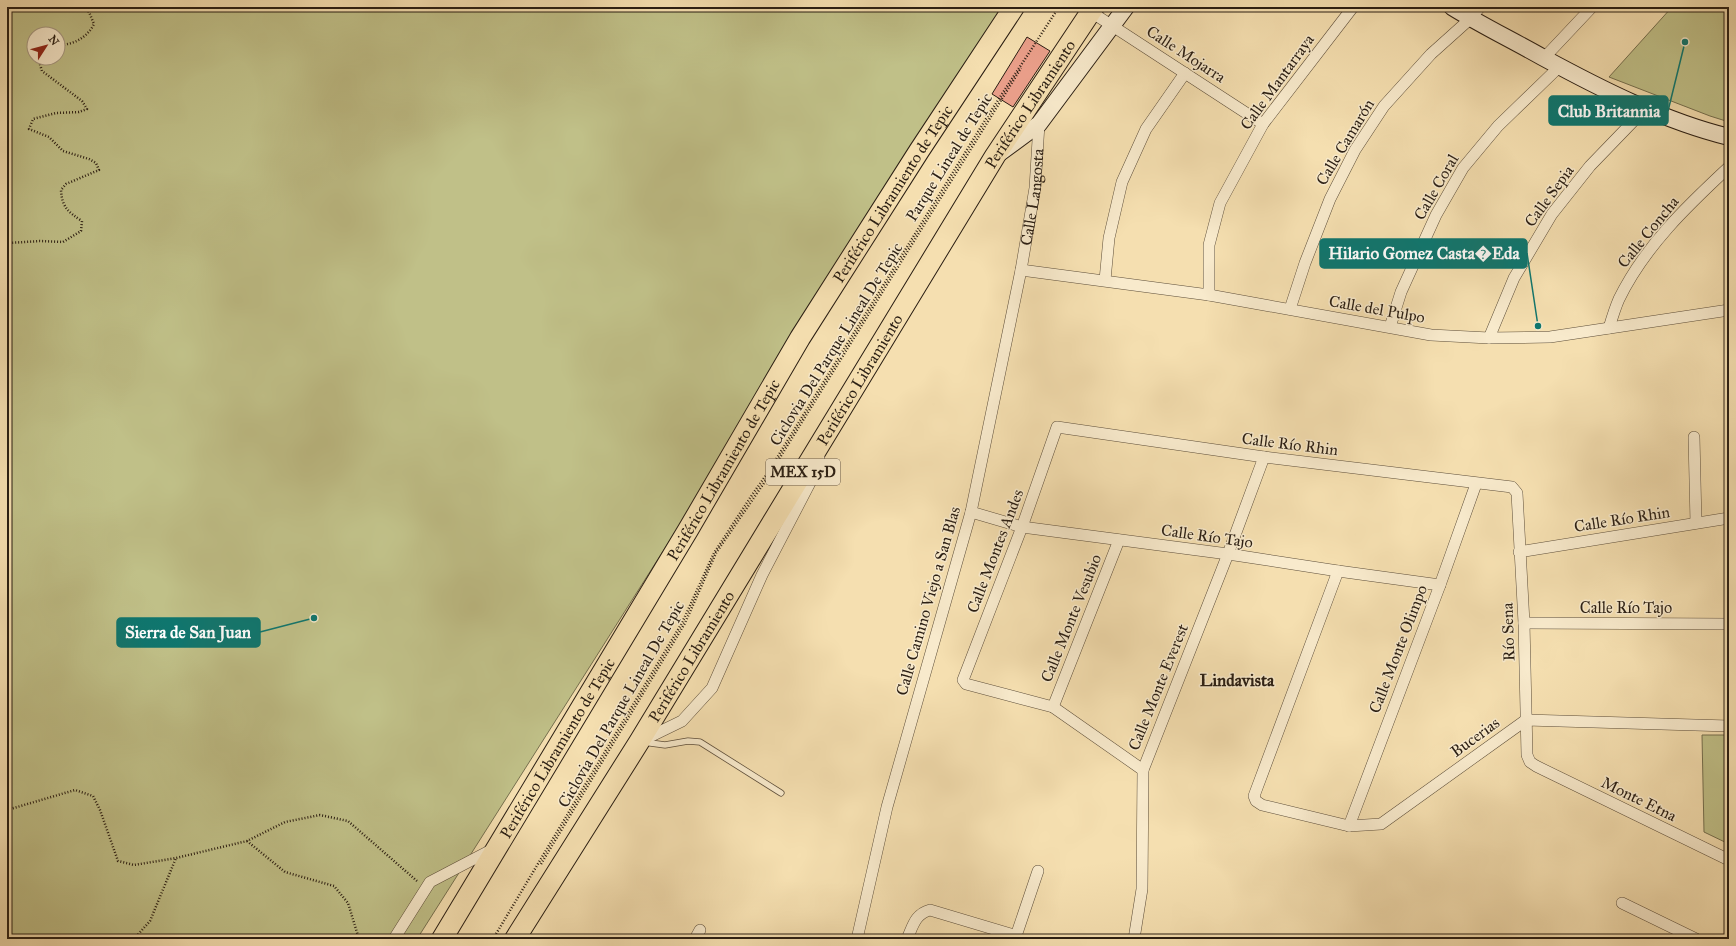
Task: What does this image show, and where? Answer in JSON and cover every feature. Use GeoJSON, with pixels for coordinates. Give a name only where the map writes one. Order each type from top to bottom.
{"type":"FeatureCollection","features":[{"type":"Feature","properties":{"kind":"highway","name":"Periférico Libramiento de Tepic"},"geometry":{"type":"LineString","coordinates":[[442,939],[688,530],[800,338],[919,151],[1014,7]]}},
{"type":"Feature","properties":{"kind":"highway","name":"Periférico Libramiento"},"geometry":{"type":"LineString","coordinates":[[515,939],[639,742],[995,156],[1092,10]]}},
{"type":"Feature","properties":{"kind":"street","name":"Calle Langosta"},"geometry":{"type":"LineString","coordinates":[[995,156],[1039,124],[1126,7]]}},
{"type":"Feature","properties":{"kind":"street","name":"Calle Mantarraya"},"geometry":{"type":"LineString","coordinates":[[1209,295],[1209,245],[1220,203],[1263,124],[1352,7]]}},
{"type":"Feature","properties":{"kind":"street"},"geometry":{"type":"LineString","coordinates":[[1452,7],[1475,13],[1559,68],[1646,108],[1701,130],[1729,137]]}},
{"type":"Feature","properties":{"kind":"street"},"geometry":{"type":"LineString","coordinates":[[1544,58],[1592,7]]}},
{"type":"Feature","properties":{"kind":"street","name":"Calle Mojarra"},"geometry":{"type":"LineString","coordinates":[[1092,10],[1111,26],[1263,124]]}},
{"type":"Feature","properties":{"kind":"street","name":"Calle Camarón"},"geometry":{"type":"LineString","coordinates":[[1290,309],[1305,263],[1330,199],[1356,150],[1384,106],[1431,54],[1475,13]]}},
{"type":"Feature","properties":{"kind":"street","name":"Calle Coral"},"geometry":{"type":"LineString","coordinates":[[1390,327],[1401,292],[1436,215],[1463,168],[1498,126],[1559,68]]}},
{"type":"Feature","properties":{"kind":"street"},"geometry":{"type":"LineString","coordinates":[[1105,280],[1109,238],[1122,182],[1146,129],[1185,73]]}},
{"type":"Feature","properties":{"kind":"street","name":"Calle Sepia"},"geometry":{"type":"LineString","coordinates":[[1489,338],[1514,278],[1552,214],[1590,166],[1646,108]]}},
{"type":"Feature","properties":{"kind":"street","name":"Calle Langosta"},"geometry":{"type":"LineString","coordinates":[[1021,270],[1035,188],[1039,124]]}},
{"type":"Feature","properties":{"kind":"street","name":"Calle Concha"},"geometry":{"type":"LineString","coordinates":[[1609,328],[1619,299],[1641,261],[1673,221],[1729,167]]}},
{"type":"Feature","properties":{"kind":"street","name":"Calle del Pulpo"},"geometry":{"type":"LineString","coordinates":[[1021,270],[1209,295],[1431,335],[1489,338],[1550,337],[1729,310]]}},
{"type":"Feature","properties":{"kind":"street","name":"Calle Camino Viejo a San Blas"},"geometry":{"type":"LineString","coordinates":[[857,939],[887,807],[971,512],[1021,270]]}},
{"type":"Feature","properties":{"kind":"street","name":"Calle Río Rhin"},"geometry":{"type":"LineString","coordinates":[[1057,427],[1264,457],[1512,488],[1517,493]]}},
{"type":"Feature","properties":{"kind":"street","name":"Calle Montes Andes"},"geometry":{"type":"LineString","coordinates":[[1053,707],[966,684],[963,680],[1022,527],[1057,427]]}},
{"type":"Feature","properties":{"kind":"street"},"geometry":{"type":"LineString","coordinates":[[639,742],[682,721],[712,688],[762,575],[813,478],[827,431]]}},
{"type":"Feature","properties":{"kind":"street"},"geometry":{"type":"LineString","coordinates":[[1694,437],[1696,523]]}},
{"type":"Feature","properties":{"kind":"street","name":"Calle Monte Everest"},"geometry":{"type":"LineString","coordinates":[[1134,939],[1142,889],[1143,770],[1228,554],[1264,457]]}},
{"type":"Feature","properties":{"kind":"street","name":"Calle Monte Olimpo"},"geometry":{"type":"LineString","coordinates":[[1348,826],[1440,585],[1476,484]]}},
{"type":"Feature","properties":{"kind":"street","name":"Río Sena"},"geometry":{"type":"LineString","coordinates":[[1517,493],[1524,623],[1527,755],[1530,762],[1536,766]]}},
{"type":"Feature","properties":{"kind":"street","name":"Calle Río Tajo"},"geometry":{"type":"LineString","coordinates":[[971,512],[1022,527],[1228,554],[1440,585]]}},
{"type":"Feature","properties":{"kind":"street","name":"Calle Río Rhin"},"geometry":{"type":"LineString","coordinates":[[1519,552],[1729,518]]}},
{"type":"Feature","properties":{"kind":"street","name":"Calle Monte Vesubio"},"geometry":{"type":"LineString","coordinates":[[1053,707],[1119,540]]}},
{"type":"Feature","properties":{"kind":"street","name":"Bucerias"},"geometry":{"type":"LineString","coordinates":[[1338,571],[1254,796],[1256,802],[1262,805],[1348,826],[1381,824],[1526,720]]}},
{"type":"Feature","properties":{"kind":"street","name":"Calle Río Tajo"},"geometry":{"type":"LineString","coordinates":[[1524,623],[1729,624]]}},
{"type":"Feature","properties":{"kind":"street"},"geometry":{"type":"LineString","coordinates":[[1053,707],[1143,770]]}},
{"type":"Feature","properties":{"kind":"street"},"geometry":{"type":"LineString","coordinates":[[1526,720],[1729,726]]}},
{"type":"Feature","properties":{"kind":"street","name":"Monte Etna"},"geometry":{"type":"LineString","coordinates":[[1536,766],[1729,860]]}},
{"type":"Feature","properties":{"kind":"street"},"geometry":{"type":"LineString","coordinates":[[394,939],[430,882],[499,846]]}},
{"type":"Feature","properties":{"kind":"street"},"geometry":{"type":"LineString","coordinates":[[907,939],[917,916],[930,910],[1016,938],[1038,871]]}},
{"type":"Feature","properties":{"kind":"street"},"geometry":{"type":"LineString","coordinates":[[1622,904],[1696,939]]}},
{"type":"Feature","properties":{"kind":"lane"},"geometry":{"type":"LineString","coordinates":[[639,742],[665,745],[688,740],[700,742],[781,793]]}},
{"type":"Feature","properties":{"kind":"path"},"geometry":{"type":"LineString","coordinates":[[66,45],[69,45],[90,33],[94,24],[89,12],[82,7]]}},
{"type":"Feature","properties":{"kind":"path","name":"Parque Lineal de Tepic"},"geometry":{"type":"LineString","coordinates":[[493,939],[682,623],[714,553],[767,474],[990,114],[1060,7]]}},
{"type":"Feature","properties":{"kind":"path"},"geometry":{"type":"LineString","coordinates":[[7,245],[9,243],[40,241],[63,242],[80,231],[82,221],[70,213],[62,202],[61,190],[66,184],[99,170],[96,163],[89,159],[64,151],[49,137],[29,128],[33,119],[56,113],[79,112],[87,109],[82,101],[42,71],[40,66]]}},
{"type":"Feature","properties":{"kind":"path","name":"Ciclovia Del Parque Lineal De Tepic"},"geometry":{"type":"LineString","coordinates":[[497,939],[685,623],[716,554],[766,480],[990,114]]}},
{"type":"Feature","properties":{"kind":"path"},"geometry":{"type":"LineString","coordinates":[[7,810],[75,790],[93,796],[100,810],[118,861],[134,865],[176,858],[246,841],[285,822],[320,815],[348,821],[425,888]]}},
{"type":"Feature","properties":{"kind":"path"},"geometry":{"type":"LineString","coordinates":[[246,841],[285,872],[334,886],[348,903],[359,939]]}},
{"type":"Feature","properties":{"kind":"path"},"geometry":{"type":"LineString","coordinates":[[134,939],[150,921],[176,858]]}},
{"type":"Feature","properties":{"kind":"green space"},"geometry":{"type":"Polygon","coordinates":[[[7,7],[1012,7],[816,310],[417,939],[7,939],[7,7]]]}},
{"type":"Feature","properties":{"kind":"green space"},"geometry":{"type":"Polygon","coordinates":[[[1672,7],[1729,7],[1729,122],[1609,77],[1672,7]]]}},
{"type":"Feature","properties":{"kind":"green space"},"geometry":{"type":"Polygon","coordinates":[[[1702,735],[1729,735],[1729,844],[1704,832],[1702,735]]]}},
{"type":"Feature","properties":{"kind":"building"},"geometry":{"type":"Polygon","coordinates":[[[1027,37],[1050,51],[1013,107],[992,94],[1027,37]]]}},
{"type":"Feature","properties":{"kind":"place","name":"Club Britannia"},"geometry":{"type":"Point","coordinates":[1685,42]}},
{"type":"Feature","properties":{"kind":"place","name":"Hilario Gomez Casta�Eda"},"geometry":{"type":"Point","coordinates":[1538,326]}},
{"type":"Feature","properties":{"kind":"place","name":"Sierra de San Juan"},"geometry":{"type":"Point","coordinates":[314,618]}},
{"type":"Feature","properties":{"kind":"district","name":"Lindavista"},"geometry":{"type":"Point","coordinates":[1237,680]}}]}
